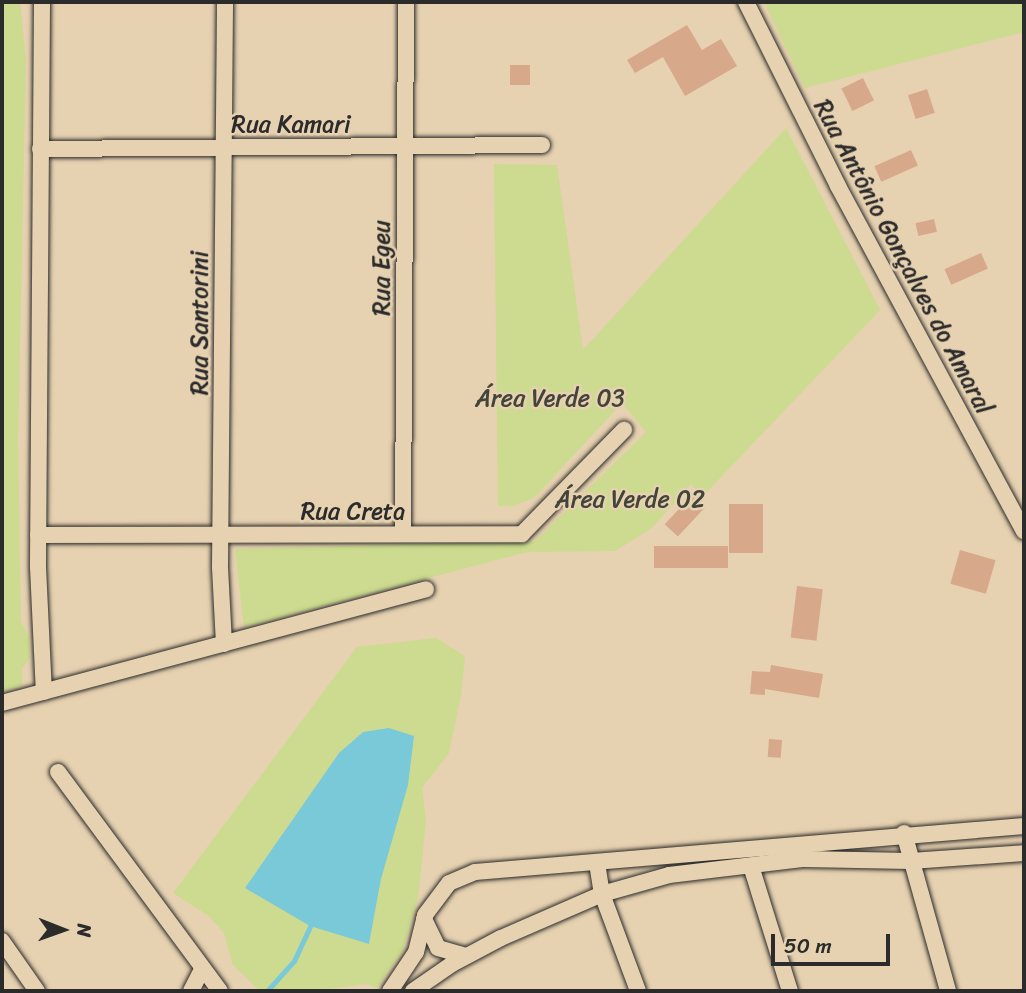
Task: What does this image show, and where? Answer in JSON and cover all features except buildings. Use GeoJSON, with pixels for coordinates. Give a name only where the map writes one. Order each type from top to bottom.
{"type":"FeatureCollection","features":[{"type":"Feature","properties":{"kind":"street"},"geometry":{"type":"LineString","coordinates":[[42,2],[38,535],[44,692]]}},
{"type":"Feature","properties":{"kind":"street","name":"Rua Santorini"},"geometry":{"type":"LineString","coordinates":[[224,644],[220,535],[225,2]]}},
{"type":"Feature","properties":{"kind":"street","name":"Rua Egeu"},"geometry":{"type":"LineString","coordinates":[[403,534],[406,2]]}},
{"type":"Feature","properties":{"kind":"street","name":"Rua Antônio Gonçalves do Amaral"},"geometry":{"type":"LineString","coordinates":[[746,2],[838,186],[1024,531]]}},
{"type":"Feature","properties":{"kind":"street","name":"Rua Kamari"},"geometry":{"type":"LineString","coordinates":[[40,149],[541,145]]}},
{"type":"Feature","properties":{"kind":"street","name":"Rua Creta"},"geometry":{"type":"LineString","coordinates":[[38,535],[522,534],[624,430]]}},
{"type":"Feature","properties":{"kind":"street"},"geometry":{"type":"LineString","coordinates":[[2,703],[426,589]]}},
{"type":"Feature","properties":{"kind":"street"},"geometry":{"type":"LineString","coordinates":[[58,772],[201,971],[220,991]]}},
{"type":"Feature","properties":{"kind":"street"},"geometry":{"type":"LineString","coordinates":[[390,991],[404,977],[416,952],[424,919],[449,883],[475,872],[904,833],[1024,826]]}},
{"type":"Feature","properties":{"kind":"street"},"geometry":{"type":"LineString","coordinates":[[904,833],[948,991]]}},
{"type":"Feature","properties":{"kind":"street"},"geometry":{"type":"LineString","coordinates":[[413,991],[466,956],[602,894],[668,876],[804,859],[911,861],[1024,853]]}},
{"type":"Feature","properties":{"kind":"street"},"geometry":{"type":"LineString","coordinates":[[597,863],[602,894],[638,991]]}},
{"type":"Feature","properties":{"kind":"street"},"geometry":{"type":"LineString","coordinates":[[751,866],[790,991]]}},
{"type":"Feature","properties":{"kind":"street"},"geometry":{"type":"LineString","coordinates":[[424,919],[438,948],[466,956]]}},
{"type":"Feature","properties":{"kind":"street"},"geometry":{"type":"LineString","coordinates":[[2,941],[37,991]]}},
{"type":"Feature","properties":{"kind":"street"},"geometry":{"type":"LineString","coordinates":[[191,991],[201,971]]}},
{"type":"Feature","properties":{"kind":"green space"},"geometry":{"type":"Polygon","coordinates":[[[2,2],[20,2],[26,61],[18,441],[21,621],[29,637],[30,658],[22,668],[22,686],[2,691],[2,2]]]}},
{"type":"Feature","properties":{"kind":"green space"},"geometry":{"type":"Polygon","coordinates":[[[764,2],[1024,2],[1024,32],[805,88],[764,2]]]}},
{"type":"Feature","properties":{"kind":"green space"},"geometry":{"type":"Polygon","coordinates":[[[786,128],[880,310],[702,497],[691,484],[652,528],[615,551],[527,552],[244,627],[235,549],[535,541],[646,432],[622,403],[534,498],[513,506],[498,506],[494,164],[557,165],[583,350],[786,128]]]}},
{"type":"Feature","properties":{"kind":"green space"},"geometry":{"type":"Polygon","coordinates":[[[436,638],[465,656],[461,695],[449,753],[422,788],[426,820],[418,898],[403,951],[377,988],[366,984],[313,991],[260,991],[233,965],[224,933],[209,916],[173,893],[357,647],[436,638]],[[363,732],[339,753],[245,888],[369,944],[381,879],[363,732]]]}},
{"type":"Feature","properties":{"kind":"water"},"geometry":{"type":"Polygon","coordinates":[[[389,728],[414,736],[408,785],[381,879],[369,944],[310,926],[245,888],[339,753],[363,732],[389,728]]]}},
{"type":"Feature","properties":{"kind":"waterway"},"geometry":{"type":"LineString","coordinates":[[267,991],[294,961],[310,926]]}},
{"type":"Feature","properties":{"kind":"park label","name":"Área Verde 03"},"geometry":{"type":"Point","coordinates":[550,399]}},
{"type":"Feature","properties":{"kind":"park label","name":"Área Verde 02"},"geometry":{"type":"Point","coordinates":[630,500]}}]}
